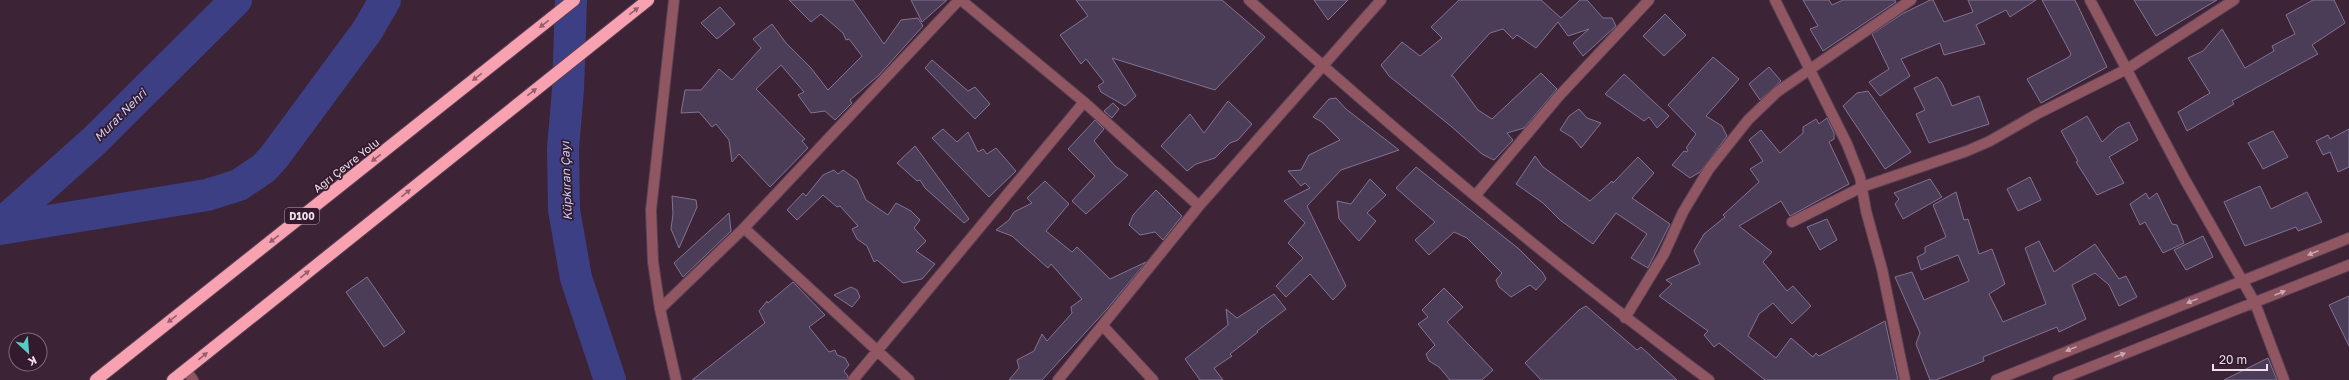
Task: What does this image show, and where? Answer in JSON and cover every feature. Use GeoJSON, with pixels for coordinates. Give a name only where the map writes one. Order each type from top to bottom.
{"type":"FeatureCollection","features":[{"type":"Feature","properties":{"kind":"highway","name":"Ağrı Çevre Yolu"},"geometry":{"type":"LineString","coordinates":[[96,380],[574,0]]}},
{"type":"Feature","properties":{"kind":"highway"},"geometry":{"type":"LineString","coordinates":[[173,380],[648,0]]}},
{"type":"Feature","properties":{"kind":"street"},"geometry":{"type":"LineString","coordinates":[[674,0],[651,210],[653,262],[660,310],[676,380]]}},
{"type":"Feature","properties":{"kind":"street"},"geometry":{"type":"LineString","coordinates":[[660,310],[744,228],[960,0],[1084,102],[1199,206]]}},
{"type":"Feature","properties":{"kind":"street"},"geometry":{"type":"LineString","coordinates":[[1249,0],[1322,66],[1475,196],[1625,318],[1709,380]]}},
{"type":"Feature","properties":{"kind":"street"},"geometry":{"type":"LineString","coordinates":[[1058,380],[1199,206],[1381,0]]}},
{"type":"Feature","properties":{"kind":"street"},"geometry":{"type":"LineString","coordinates":[[1475,196],[1559,96],[1649,0]]}},
{"type":"Feature","properties":{"kind":"street"},"geometry":{"type":"LineString","coordinates":[[1775,0],[1847,144],[1862,186],[1882,269],[1905,380]]}},
{"type":"Feature","properties":{"kind":"street"},"geometry":{"type":"LineString","coordinates":[[1625,318],[1664,254],[1683,212],[1709,169],[1748,120],[1777,92],[1911,0]]}},
{"type":"Feature","properties":{"kind":"street"},"geometry":{"type":"LineString","coordinates":[[2090,0],[2184,178],[2244,281],[2255,303],[2284,380]]}},
{"type":"Feature","properties":{"kind":"street"},"geometry":{"type":"LineString","coordinates":[[1792,222],[1862,186],[1967,151],[2127,69],[2234,0]]}},
{"type":"Feature","properties":{"kind":"street"},"geometry":{"type":"LineString","coordinates":[[853,380],[1084,102]]}},
{"type":"Feature","properties":{"kind":"street"},"geometry":{"type":"LineString","coordinates":[[744,228],[909,380]]}},
{"type":"Feature","properties":{"kind":"street"},"geometry":{"type":"LineString","coordinates":[[1996,380],[2349,238]]}},
{"type":"Feature","properties":{"kind":"street"},"geometry":{"type":"LineString","coordinates":[[2058,380],[2349,265]]}},
{"type":"Feature","properties":{"kind":"street"},"geometry":{"type":"LineString","coordinates":[[1103,326],[1154,380]]}},
{"type":"Feature","properties":{"kind":"street"},"geometry":{"type":"LineString","coordinates":[[186,370],[193,380]]}},
{"type":"Feature","properties":{"kind":"building"},"geometry":{"type":"Polygon","coordinates":[[[789,0],[853,0],[884,44],[901,20],[918,18],[923,26],[879,75],[850,100],[852,103],[835,120],[825,111],[811,113],[798,95],[804,92],[781,65],[756,89],[805,139],[802,141],[808,148],[770,187],[739,154],[732,162],[729,140],[716,124],[712,127],[699,112],[681,113],[685,90],[701,90],[719,69],[732,80],[761,48],[753,39],[772,24],[786,43],[811,68],[828,90],[862,56],[849,39],[846,40],[843,33],[821,14],[811,22],[789,0]]]}},
{"type":"Feature","properties":{"kind":"building"},"geometry":{"type":"Polygon","coordinates":[[[911,0],[947,0],[922,22],[911,0]]]}},
{"type":"Feature","properties":{"kind":"building"},"geometry":{"type":"Polygon","coordinates":[[[1076,0],[1222,0],[1265,37],[1215,90],[1112,58],[1136,96],[1125,106],[1101,92],[1098,86],[1104,82],[1086,59],[1081,64],[1060,35],[1088,16],[1076,0]]]}},
{"type":"Feature","properties":{"kind":"building"},"geometry":{"type":"Polygon","coordinates":[[[1314,0],[1348,0],[1328,20],[1314,0]]]}},
{"type":"Feature","properties":{"kind":"building"},"geometry":{"type":"Polygon","coordinates":[[[1459,0],[1541,0],[1561,18],[1580,0],[1587,0],[1603,18],[1612,18],[1616,26],[1583,56],[1573,43],[1589,29],[1568,36],[1558,22],[1536,48],[1517,35],[1513,39],[1503,29],[1490,33],[1451,76],[1453,76],[1478,110],[1492,119],[1541,73],[1557,89],[1524,128],[1507,133],[1513,140],[1494,160],[1482,154],[1452,127],[1389,76],[1381,65],[1402,42],[1420,56],[1442,38],[1431,27],[1459,0]]]}},
{"type":"Feature","properties":{"kind":"building"},"geometry":{"type":"Polygon","coordinates":[[[1803,0],[1829,0],[1832,5],[1843,0],[1895,0],[1896,2],[1823,51],[1810,29],[1818,26],[1803,0]]]}},
{"type":"Feature","properties":{"kind":"building"},"geometry":{"type":"Polygon","coordinates":[[[1930,0],[1933,0],[1944,22],[1973,12],[1968,0],[2036,0],[2010,17],[2006,10],[1976,25],[1985,44],[1944,55],[1940,43],[1901,59],[1910,76],[1880,96],[1869,82],[1889,69],[1872,34],[1902,14],[1930,0]]]}},
{"type":"Feature","properties":{"kind":"building"},"geometry":{"type":"Polygon","coordinates":[[[2042,0],[2075,0],[2107,67],[2041,103],[2027,79],[2069,57],[2071,54],[2042,0]]]}},
{"type":"Feature","properties":{"kind":"building"},"geometry":{"type":"Polygon","coordinates":[[[2134,0],[2217,0],[2156,36],[2134,0]]]}},
{"type":"Feature","properties":{"kind":"building"},"geometry":{"type":"Polygon","coordinates":[[[2313,0],[2334,0],[2345,23],[2312,45],[2318,54],[2232,101],[2234,104],[2187,131],[2178,112],[2210,93],[2188,58],[2203,51],[2222,29],[2245,68],[2274,51],[2272,46],[2295,34],[2286,15],[2313,0]]]}},
{"type":"Feature","properties":{"kind":"building"},"geometry":{"type":"Polygon","coordinates":[[[720,7],[735,24],[717,39],[701,23],[720,7]]]}},
{"type":"Feature","properties":{"kind":"building"},"geometry":{"type":"Polygon","coordinates":[[[1665,14],[1686,35],[1664,56],[1643,36],[1665,14]]]}},
{"type":"Feature","properties":{"kind":"building"},"geometry":{"type":"Polygon","coordinates":[[[1713,57],[1739,79],[1706,116],[1722,126],[1727,136],[1700,172],[1690,178],[1672,165],[1684,151],[1687,152],[1688,150],[1686,148],[1696,134],[1668,105],[1713,57]]]}},
{"type":"Feature","properties":{"kind":"building"},"geometry":{"type":"Polygon","coordinates":[[[932,60],[968,91],[975,87],[990,104],[975,119],[925,68],[932,60]]]}},
{"type":"Feature","properties":{"kind":"building"},"geometry":{"type":"Polygon","coordinates":[[[1769,67],[1781,81],[1760,100],[1749,84],[1769,67]]]}},
{"type":"Feature","properties":{"kind":"building"},"geometry":{"type":"Polygon","coordinates":[[[1624,74],[1669,116],[1657,128],[1649,117],[1644,121],[1605,94],[1624,74]]]}},
{"type":"Feature","properties":{"kind":"building"},"geometry":{"type":"Polygon","coordinates":[[[1937,77],[1942,83],[1952,106],[1979,96],[1989,124],[1929,143],[1916,114],[1925,110],[1914,88],[1937,77]]]}},
{"type":"Feature","properties":{"kind":"building"},"geometry":{"type":"Polygon","coordinates":[[[1868,91],[1911,152],[1885,169],[1843,106],[1857,93],[1868,91]]]}},
{"type":"Feature","properties":{"kind":"building"},"geometry":{"type":"Polygon","coordinates":[[[1336,98],[1346,109],[1399,150],[1341,170],[1307,206],[1346,286],[1333,300],[1310,274],[1286,297],[1276,286],[1303,258],[1288,243],[1305,223],[1284,201],[1310,188],[1305,183],[1301,186],[1288,171],[1301,170],[1309,155],[1340,140],[1322,122],[1313,117],[1329,99],[1336,98]]]}},
{"type":"Feature","properties":{"kind":"building"},"geometry":{"type":"Polygon","coordinates":[[[1228,101],[1252,124],[1238,140],[1230,143],[1215,158],[1196,164],[1187,171],[1161,146],[1190,114],[1204,133],[1228,101]]]}},
{"type":"Feature","properties":{"kind":"building"},"geometry":{"type":"Polygon","coordinates":[[[1113,103],[1119,109],[1112,118],[1104,111],[1113,103]]]}},
{"type":"Feature","properties":{"kind":"building"},"geometry":{"type":"Polygon","coordinates":[[[1579,109],[1587,118],[1601,123],[1581,148],[1573,138],[1560,130],[1569,116],[1579,109]]]}},
{"type":"Feature","properties":{"kind":"building"},"geometry":{"type":"Polygon","coordinates":[[[2087,116],[2102,142],[2117,128],[2129,122],[2138,140],[2109,157],[2124,183],[2097,195],[2076,162],[2078,161],[2061,131],[2087,116]]]}},
{"type":"Feature","properties":{"kind":"building"},"geometry":{"type":"Polygon","coordinates":[[[1827,118],[1834,133],[1834,139],[1829,142],[1849,184],[1790,216],[1781,201],[1739,226],[1772,252],[1763,262],[1787,291],[1793,286],[1811,306],[1792,324],[1773,303],[1759,314],[1748,336],[1776,358],[1791,338],[1813,357],[1816,353],[1819,356],[1885,321],[1898,380],[1765,380],[1719,343],[1714,347],[1704,335],[1708,331],[1659,296],[1672,284],[1666,280],[1700,264],[1694,251],[1704,234],[1725,217],[1723,215],[1759,182],[1750,169],[1763,161],[1749,140],[1761,130],[1780,153],[1803,133],[1803,127],[1816,119],[1819,124],[1827,118]]]}},
{"type":"Feature","properties":{"kind":"building"},"geometry":{"type":"Polygon","coordinates":[[[1095,120],[1104,129],[1094,141],[1115,166],[1128,175],[1086,214],[1072,201],[1095,176],[1068,149],[1095,120]]]}},
{"type":"Feature","properties":{"kind":"building"},"geometry":{"type":"Polygon","coordinates":[[[943,129],[957,142],[968,132],[978,152],[983,149],[987,154],[996,148],[1016,171],[989,197],[932,138],[943,129]]]}},
{"type":"Feature","properties":{"kind":"building"},"geometry":{"type":"Polygon","coordinates":[[[2349,129],[2349,167],[2338,172],[2330,152],[2323,155],[2316,141],[2328,135],[2330,139],[2349,129]]]}},
{"type":"Feature","properties":{"kind":"building"},"geometry":{"type":"Polygon","coordinates":[[[2273,131],[2288,157],[2263,169],[2248,143],[2273,131]]]}},
{"type":"Feature","properties":{"kind":"building"},"geometry":{"type":"Polygon","coordinates":[[[915,146],[969,219],[964,223],[925,188],[920,180],[917,181],[897,163],[915,146]]]}},
{"type":"Feature","properties":{"kind":"building"},"geometry":{"type":"Polygon","coordinates":[[[1535,156],[1543,167],[1590,201],[1612,181],[1613,183],[1638,157],[1654,173],[1632,198],[1670,224],[1648,268],[1631,258],[1647,234],[1616,213],[1593,244],[1560,220],[1543,203],[1516,184],[1535,156]]]}},
{"type":"Feature","properties":{"kind":"building"},"geometry":{"type":"Polygon","coordinates":[[[1416,167],[1519,249],[1543,273],[1546,279],[1536,290],[1530,285],[1511,297],[1499,287],[1496,280],[1502,273],[1467,238],[1454,232],[1429,255],[1415,240],[1435,222],[1396,188],[1416,167]]]}},
{"type":"Feature","properties":{"kind":"building"},"geometry":{"type":"Polygon","coordinates":[[[834,170],[838,174],[843,170],[857,180],[866,200],[888,215],[896,203],[911,211],[920,220],[914,228],[926,241],[916,251],[935,264],[922,279],[903,283],[877,260],[874,262],[867,246],[857,239],[852,229],[858,226],[840,206],[837,207],[823,195],[797,220],[787,210],[803,193],[806,196],[823,175],[834,170]]]}},
{"type":"Feature","properties":{"kind":"building"},"geometry":{"type":"Polygon","coordinates":[[[2030,177],[2041,200],[2018,211],[2007,189],[2030,177]]]}},
{"type":"Feature","properties":{"kind":"building"},"geometry":{"type":"Polygon","coordinates":[[[1370,179],[1386,195],[1367,213],[1376,221],[1359,241],[1339,219],[1337,201],[1351,204],[1370,179]]]}},
{"type":"Feature","properties":{"kind":"building"},"geometry":{"type":"Polygon","coordinates":[[[1930,179],[1942,197],[1903,219],[1895,204],[1899,199],[1894,193],[1930,179]]]}},
{"type":"Feature","properties":{"kind":"building"},"geometry":{"type":"Polygon","coordinates":[[[1045,181],[1069,204],[1046,231],[1072,252],[1077,247],[1110,279],[1146,262],[1107,309],[1042,380],[1009,380],[1019,368],[1017,360],[1034,351],[1042,334],[1047,341],[1072,313],[1071,307],[1082,299],[1051,264],[1048,268],[1012,236],[996,230],[1009,220],[1014,212],[1032,203],[1027,198],[1045,181]]]}},
{"type":"Feature","properties":{"kind":"building"},"geometry":{"type":"Polygon","coordinates":[[[2260,186],[2271,209],[2307,192],[2322,222],[2298,231],[2296,227],[2245,246],[2224,202],[2260,186]]]}},
{"type":"Feature","properties":{"kind":"building"},"geometry":{"type":"Polygon","coordinates":[[[1156,190],[1182,216],[1163,240],[1155,232],[1140,235],[1129,225],[1133,215],[1156,190]]]}},
{"type":"Feature","properties":{"kind":"building"},"geometry":{"type":"Polygon","coordinates":[[[1956,192],[1964,220],[1968,219],[1979,254],[1992,249],[2005,284],[1989,294],[2003,322],[2046,304],[2025,248],[2039,241],[2054,272],[2095,244],[2119,279],[2126,276],[2137,297],[2119,306],[2109,285],[2095,273],[2072,285],[2086,319],[2059,332],[2057,327],[1983,357],[1984,361],[1936,380],[1930,380],[1916,344],[1920,333],[1895,277],[1912,272],[1924,300],[1969,281],[1958,255],[1921,270],[1917,257],[1925,253],[1925,247],[1946,237],[1933,205],[1956,192]]]}},
{"type":"Feature","properties":{"kind":"building"},"geometry":{"type":"Polygon","coordinates":[[[2146,193],[2149,199],[2157,193],[2172,224],[2177,225],[2184,243],[2163,253],[2145,222],[2140,225],[2130,204],[2146,193]]]}},
{"type":"Feature","properties":{"kind":"building"},"geometry":{"type":"Polygon","coordinates":[[[672,196],[696,200],[697,207],[679,248],[671,229],[673,214],[672,196]]]}},
{"type":"Feature","properties":{"kind":"building"},"geometry":{"type":"Polygon","coordinates":[[[729,213],[731,231],[683,277],[674,263],[729,213]]]}},
{"type":"Feature","properties":{"kind":"building"},"geometry":{"type":"Polygon","coordinates":[[[1827,219],[1837,240],[1820,250],[1807,227],[1827,219]]]}},
{"type":"Feature","properties":{"kind":"building"},"geometry":{"type":"Polygon","coordinates":[[[2203,236],[2213,257],[2186,270],[2174,250],[2203,236]]]}},
{"type":"Feature","properties":{"kind":"building"},"geometry":{"type":"Polygon","coordinates":[[[367,277],[405,332],[384,347],[346,292],[367,277]]]}},
{"type":"Feature","properties":{"kind":"building"},"geometry":{"type":"Polygon","coordinates":[[[793,282],[825,315],[809,327],[829,352],[835,350],[837,355],[845,358],[849,365],[844,371],[848,376],[847,380],[692,380],[765,323],[759,311],[767,301],[768,303],[793,282]]]}},
{"type":"Feature","properties":{"kind":"building"},"geometry":{"type":"Polygon","coordinates":[[[851,287],[857,290],[860,297],[852,307],[834,295],[851,287]]]}},
{"type":"Feature","properties":{"kind":"building"},"geometry":{"type":"Polygon","coordinates":[[[1444,288],[1463,307],[1447,322],[1493,370],[1482,380],[1450,380],[1439,367],[1429,361],[1426,354],[1435,345],[1418,324],[1428,317],[1422,310],[1444,288]]]}},
{"type":"Feature","properties":{"kind":"building"},"geometry":{"type":"Polygon","coordinates":[[[1274,294],[1286,309],[1230,354],[1232,356],[1214,368],[1223,380],[1200,380],[1185,359],[1228,325],[1226,309],[1237,318],[1274,294]]]}},
{"type":"Feature","properties":{"kind":"building"},"geometry":{"type":"Polygon","coordinates":[[[2349,296],[2349,346],[2329,305],[2349,296]]]}},
{"type":"Feature","properties":{"kind":"building"},"geometry":{"type":"Polygon","coordinates":[[[1586,306],[1637,350],[1641,347],[1677,380],[1541,380],[1525,363],[1579,310],[1586,306]]]}},
{"type":"Feature","properties":{"kind":"building"},"geometry":{"type":"Polygon","coordinates":[[[2268,358],[2277,380],[2224,380],[2268,358]]]}},
{"type":"Feature","properties":{"kind":"waterway","name":"Murat Nehri"},"geometry":{"type":"LineString","coordinates":[[0,225],[93,142],[236,0]]}},
{"type":"Feature","properties":{"kind":"waterway"},"geometry":{"type":"LineString","coordinates":[[0,229],[207,195],[239,185],[264,168],[274,157],[367,31],[385,0]]}},
{"type":"Feature","properties":{"kind":"waterway","name":"Küpkıran Çayı"},"geometry":{"type":"LineString","coordinates":[[571,0],[568,89],[563,149],[564,210],[576,278],[610,380]]}}]}
